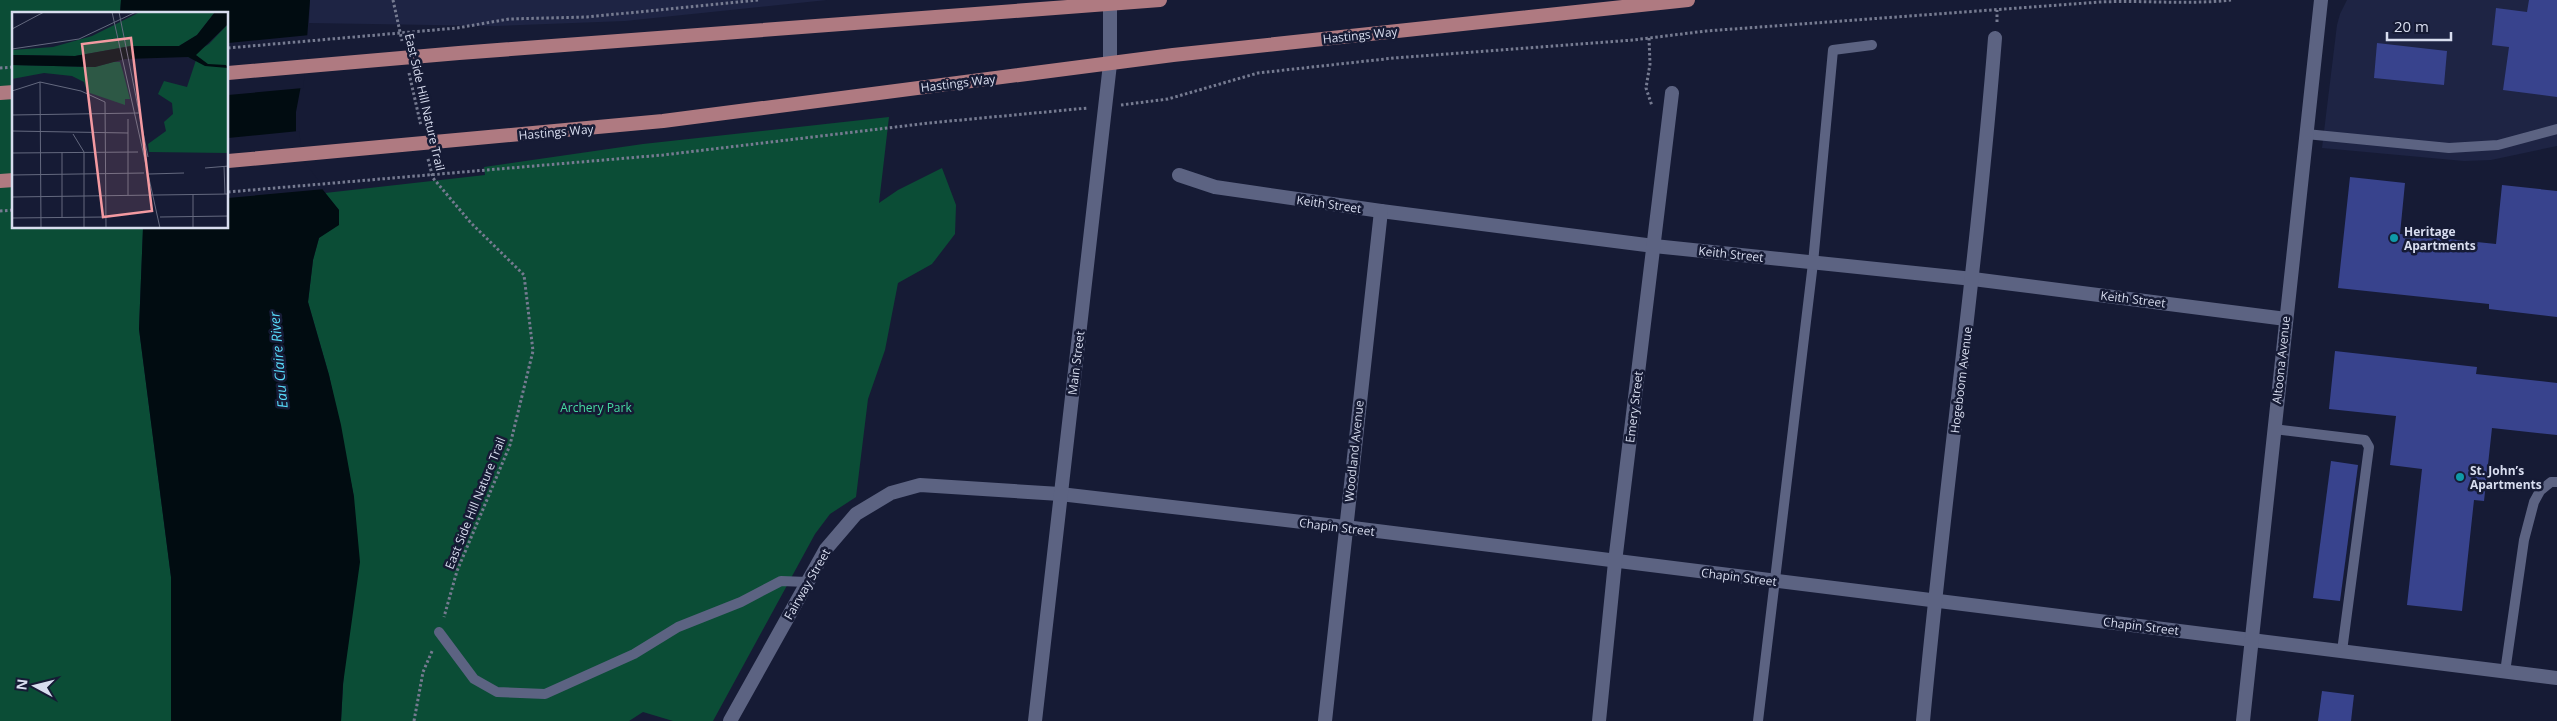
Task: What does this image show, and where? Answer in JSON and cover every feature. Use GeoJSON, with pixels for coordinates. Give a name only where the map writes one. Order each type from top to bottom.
{"type":"FeatureCollection","features":[{"type":"Feature","properties":{"kind":"main road"},"geometry":{"type":"LineString","coordinates":[[229,73],[1110,2],[1160,0]]}},
{"type":"Feature","properties":{"kind":"main road","name":"Hastings Way"},"geometry":{"type":"LineString","coordinates":[[229,161],[663,121],[1173,55],[1688,0]]}},
{"type":"Feature","properties":{"kind":"street","name":"Altoona Avenue"},"geometry":{"type":"LineString","coordinates":[[2243,721],[2321,0]]}},
{"type":"Feature","properties":{"kind":"street","name":"Main Street"},"geometry":{"type":"LineString","coordinates":[[1035,721],[1110,64],[1110,2]]}},
{"type":"Feature","properties":{"kind":"street","name":"Hogeboom Avenue"},"geometry":{"type":"LineString","coordinates":[[1923,721],[1934,601],[1973,279],[1995,38]]}},
{"type":"Feature","properties":{"kind":"street","name":"Emery Street"},"geometry":{"type":"LineString","coordinates":[[1599,721],[1615,562],[1672,93]]}},
{"type":"Feature","properties":{"kind":"street","name":"Keith Street"},"geometry":{"type":"LineString","coordinates":[[1178,175],[1215,187],[1381,211],[1654,246],[1973,279],[2286,319]]}},
{"type":"Feature","properties":{"kind":"street","name":"Woodland Avenue"},"geometry":{"type":"LineString","coordinates":[[1325,721],[1381,211]]}},
{"type":"Feature","properties":{"kind":"street","name":"Chapin Street"},"geometry":{"type":"LineString","coordinates":[[920,485],[1060,494],[1345,527],[1773,582],[2251,639],[2557,678]]}},
{"type":"Feature","properties":{"kind":"street","name":"Fairway Street"},"geometry":{"type":"LineString","coordinates":[[730,721],[826,549],[856,514],[890,493],[920,485]]}},
{"type":"Feature","properties":{"kind":"lane"},"geometry":{"type":"LineString","coordinates":[[1758,721],[1773,582],[1814,263],[1833,50],[1872,45]]}},
{"type":"Feature","properties":{"kind":"lane"},"geometry":{"type":"LineString","coordinates":[[2306,134],[2449,148],[2498,145],[2557,129]]}},
{"type":"Feature","properties":{"kind":"lane"},"geometry":{"type":"LineString","coordinates":[[2274,429],[2365,440],[2369,447],[2342,651]]}},
{"type":"Feature","properties":{"kind":"lane"},"geometry":{"type":"LineString","coordinates":[[2505,672],[2524,540],[2530,517],[2540,491],[2551,482],[2557,482]]}},
{"type":"Feature","properties":{"kind":"lane"},"geometry":{"type":"LineString","coordinates":[[440,632],[474,679],[497,692],[545,694],[634,654],[678,626],[741,602],[781,581],[807,582]]}},
{"type":"Feature","properties":{"kind":"path","name":"East Side Hill Nature Trail"},"geometry":{"type":"LineString","coordinates":[[393,0],[403,47]]}},
{"type":"Feature","properties":{"kind":"path"},"geometry":{"type":"LineString","coordinates":[[229,48],[457,28],[509,19],[606,16],[759,0]]}},
{"type":"Feature","properties":{"kind":"path"},"geometry":{"type":"LineString","coordinates":[[229,192],[663,156],[928,122],[1105,107],[1168,99],[1234,78],[1269,71],[1394,58],[1648,38],[1706,31],[2100,2],[2189,3],[2231,0]]}},
{"type":"Feature","properties":{"kind":"path"},"geometry":{"type":"LineString","coordinates":[[1648,38],[1650,64],[1646,88],[1651,103],[1651,114]]}},
{"type":"Feature","properties":{"kind":"path","name":"East Side Hill Nature Trail"},"geometry":{"type":"LineString","coordinates":[[408,66],[422,132]]}},
{"type":"Feature","properties":{"kind":"path","name":"East Side Hill Nature Trail"},"geometry":{"type":"LineString","coordinates":[[414,721],[424,672],[440,632],[456,571],[510,445],[533,351],[524,275],[471,222],[433,178],[426,150]]}},
{"type":"Feature","properties":{"kind":"shaded area"},"geometry":{"type":"Polygon","coordinates":[[[310,0],[827,0],[625,21],[495,26],[309,23],[310,0]]]}},
{"type":"Feature","properties":{"kind":"shaded area"},"geometry":{"type":"Polygon","coordinates":[[[2347,0],[2557,0],[2557,146],[2491,160],[2464,161],[2322,148],[2337,25],[2347,0]]]}},
{"type":"Feature","properties":{"kind":"green space"},"geometry":{"type":"Polygon","coordinates":[[[0,0],[121,0],[120,12],[12,12],[12,229],[143,229],[139,329],[171,577],[171,721],[0,721],[0,0]]]}},
{"type":"Feature","properties":{"kind":"green space","name":"Archery Park"},"geometry":{"type":"Polygon","coordinates":[[[889,117],[879,203],[898,190],[942,168],[956,205],[955,234],[932,264],[898,283],[885,350],[868,399],[856,497],[830,514],[815,534],[713,721],[673,721],[643,712],[629,721],[341,721],[354,497],[329,375],[308,302],[313,260],[319,238],[339,210],[325,193],[485,175],[484,167],[643,144],[889,117]]]}},
{"type":"Feature","properties":{"kind":"water","name":"Eau Claire River"},"geometry":{"type":"Polygon","coordinates":[[[121,0],[310,0],[305,64],[296,112],[296,139],[300,161],[339,210],[339,225],[319,238],[313,260],[308,302],[341,425],[354,497],[360,562],[343,684],[341,721],[171,721],[171,577],[139,329],[143,229],[229,229],[229,12],[120,12],[121,0]]]}},
{"type":"Feature","properties":{"kind":"pier"},"geometry":{"type":"Polygon","coordinates":[[[310,35],[303,88],[229,95],[229,43],[310,35]]]}},
{"type":"Feature","properties":{"kind":"pier"},"geometry":{"type":"Polygon","coordinates":[[[299,131],[303,160],[325,189],[229,198],[229,138],[299,131]]]}},
{"type":"Feature","properties":{"kind":"building"},"geometry":{"type":"Polygon","coordinates":[[[2529,0],[2557,0],[2557,97],[2503,90],[2509,47],[2492,45],[2496,8],[2527,12],[2529,0]]]}},
{"type":"Feature","properties":{"kind":"building"},"geometry":{"type":"Polygon","coordinates":[[[2377,43],[2447,51],[2444,85],[2374,78],[2377,43]]]}},
{"type":"Feature","properties":{"kind":"building"},"geometry":{"type":"Polygon","coordinates":[[[2350,177],[2405,183],[2400,234],[2496,244],[2502,185],[2557,191],[2557,317],[2489,309],[2489,304],[2338,288],[2350,177]]]}},
{"type":"Feature","properties":{"kind":"building","name":"St. John’s Apartments"},"geometry":{"type":"Polygon","coordinates":[[[2335,351],[2477,367],[2476,374],[2557,383],[2557,435],[2492,428],[2484,501],[2474,500],[2462,611],[2407,605],[2422,469],[2390,465],[2396,416],[2329,409],[2335,351]]]}},
{"type":"Feature","properties":{"kind":"building"},"geometry":{"type":"Polygon","coordinates":[[[2331,461],[2358,465],[2340,601],[2313,598],[2331,461]]]}},
{"type":"Feature","properties":{"kind":"building"},"geometry":{"type":"Polygon","coordinates":[[[2322,691],[2354,695],[2351,721],[2318,721],[2322,691]]]}},
{"type":"Feature","properties":{"kind":"place","name":"Heritage Apartments"},"geometry":{"type":"Point","coordinates":[2394,238]}},
{"type":"Feature","properties":{"kind":"place","name":"St. John’s Apartments"},"geometry":{"type":"Point","coordinates":[2460,477]}}]}
